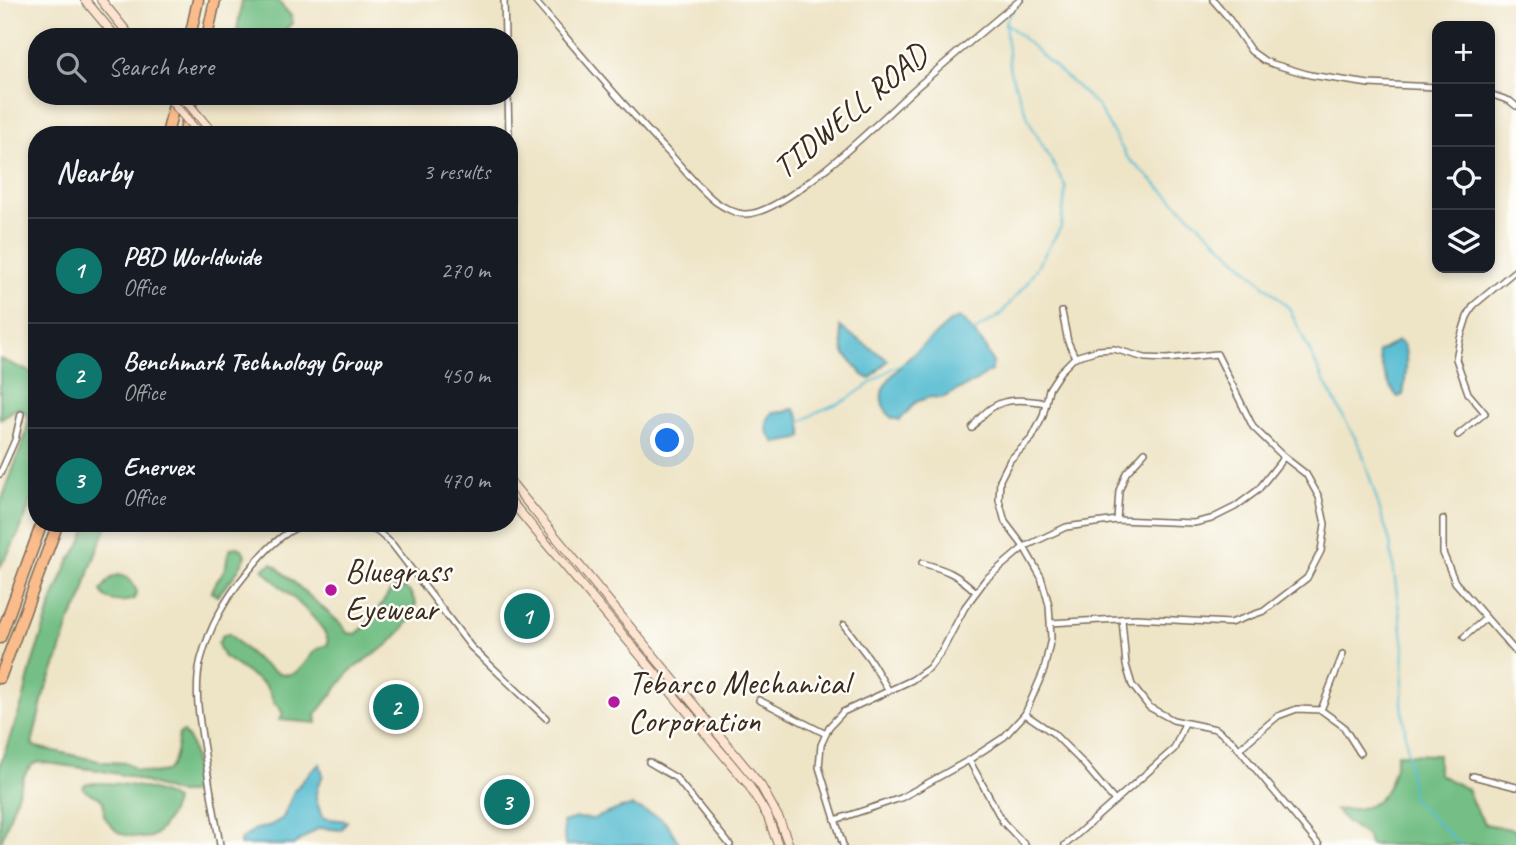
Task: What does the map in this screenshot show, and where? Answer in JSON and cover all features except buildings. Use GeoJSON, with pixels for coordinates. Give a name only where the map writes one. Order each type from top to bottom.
{"type":"FeatureCollection","features":[{"type":"Feature","properties":{"kind":"highway"},"geometry":{"type":"LineString","coordinates":[[192,28],[198,0]]}},
{"type":"Feature","properties":{"kind":"highway"},"geometry":{"type":"LineString","coordinates":[[209,28],[215,0]]}},
{"type":"Feature","properties":{"kind":"highway"},"geometry":{"type":"LineString","coordinates":[[169,126],[174,105]]}},
{"type":"Feature","properties":{"kind":"highway"},"geometry":{"type":"LineString","coordinates":[[186,126],[191,105]]}},
{"type":"Feature","properties":{"kind":"highway"},"geometry":{"type":"LineString","coordinates":[[0,638],[39,532]]}},
{"type":"Feature","properties":{"kind":"highway"},"geometry":{"type":"LineString","coordinates":[[0,679],[55,532]]}},
{"type":"Feature","properties":{"kind":"street"},"geometry":{"type":"LineString","coordinates":[[85,0],[108,28]]}},
{"type":"Feature","properties":{"kind":"street"},"geometry":{"type":"LineString","coordinates":[[101,0],[124,28]]}},
{"type":"Feature","properties":{"kind":"street"},"geometry":{"type":"LineString","coordinates":[[504,0],[505,28]]}},
{"type":"Feature","properties":{"kind":"street","name":"TIDWELL ROAD"},"geometry":{"type":"LineString","coordinates":[[534,0],[646,129],[705,191],[717,203],[745,214],[777,204],[821,173],[1020,0]]}},
{"type":"Feature","properties":{"kind":"street"},"geometry":{"type":"LineString","coordinates":[[1213,0],[1251,51],[1265,61],[1310,75],[1369,84],[1432,87]]}},
{"type":"Feature","properties":{"kind":"street"},"geometry":{"type":"LineString","coordinates":[[1495,96],[1516,106]]}},
{"type":"Feature","properties":{"kind":"street"},"geometry":{"type":"LineString","coordinates":[[175,105],[192,126]]}},
{"type":"Feature","properties":{"kind":"street"},"geometry":{"type":"LineString","coordinates":[[189,105],[207,126]]}},
{"type":"Feature","properties":{"kind":"street"},"geometry":{"type":"LineString","coordinates":[[508,105],[509,126]]}},
{"type":"Feature","properties":{"kind":"street"},"geometry":{"type":"LineString","coordinates":[[1458,435],[1485,413],[1468,393],[1456,359],[1467,317],[1474,305],[1516,270]]}},
{"type":"Feature","properties":{"kind":"street"},"geometry":{"type":"LineString","coordinates":[[1062,312],[1068,342],[1076,357]]}},
{"type":"Feature","properties":{"kind":"street"},"geometry":{"type":"LineString","coordinates":[[835,820],[901,798],[970,760],[1004,737],[1025,714],[1044,670],[1051,638],[1050,623],[1049,605],[1041,577],[1024,547],[1005,522],[999,500],[1000,481],[1010,460],[1032,438],[1043,416],[1049,389],[1060,372],[1076,357],[1098,350],[1114,349],[1145,358],[1167,359],[1217,354],[1253,427],[1284,457],[1307,474],[1320,497],[1325,524],[1321,551],[1307,578],[1264,611],[1230,623],[1122,619],[1050,623]]}},
{"type":"Feature","properties":{"kind":"street"},"geometry":{"type":"LineString","coordinates":[[972,428],[979,417],[999,403],[1020,399],[1046,403]]}},
{"type":"Feature","properties":{"kind":"street"},"geometry":{"type":"LineString","coordinates":[[0,474],[15,440],[22,414]]}},
{"type":"Feature","properties":{"kind":"street"},"geometry":{"type":"LineString","coordinates":[[1117,520],[1119,491],[1126,473],[1145,452]]}},
{"type":"Feature","properties":{"kind":"street"},"geometry":{"type":"LineString","coordinates":[[843,845],[818,767],[821,745],[826,734],[844,712],[912,680],[929,668],[942,651],[965,607],[986,579],[1024,547],[1066,527],[1117,520],[1194,523],[1211,519],[1258,491],[1284,457]]}},
{"type":"Feature","properties":{"kind":"street"},"geometry":{"type":"LineString","coordinates":[[518,491],[761,786],[779,819],[789,845]]}},
{"type":"Feature","properties":{"kind":"street"},"geometry":{"type":"LineString","coordinates":[[518,510],[748,784],[768,817],[778,845]]}},
{"type":"Feature","properties":{"kind":"street"},"geometry":{"type":"LineString","coordinates":[[1443,519],[1443,553],[1455,582],[1516,652]]}},
{"type":"Feature","properties":{"kind":"street"},"geometry":{"type":"LineString","coordinates":[[220,845],[199,715],[198,680],[201,661],[212,626],[222,606],[276,541],[289,532]]}},
{"type":"Feature","properties":{"kind":"street"},"geometry":{"type":"LineString","coordinates":[[378,532],[392,544],[471,647],[546,718]]}},
{"type":"Feature","properties":{"kind":"street"},"geometry":{"type":"LineString","coordinates":[[922,564],[946,570],[976,592]]}},
{"type":"Feature","properties":{"kind":"street"},"geometry":{"type":"LineString","coordinates":[[1464,637],[1486,618]]}},
{"type":"Feature","properties":{"kind":"street"},"geometry":{"type":"LineString","coordinates":[[1122,619],[1126,666],[1132,685],[1149,707],[1173,720],[1216,729],[1233,742],[1320,845]]}},
{"type":"Feature","properties":{"kind":"street"},"geometry":{"type":"LineString","coordinates":[[844,625],[889,691]]}},
{"type":"Feature","properties":{"kind":"street"},"geometry":{"type":"LineString","coordinates":[[1321,710],[1343,654]]}},
{"type":"Feature","properties":{"kind":"street"},"geometry":{"type":"LineString","coordinates":[[759,700],[826,734]]}},
{"type":"Feature","properties":{"kind":"street"},"geometry":{"type":"LineString","coordinates":[[1239,749],[1278,716],[1297,709],[1321,710],[1343,726],[1360,753]]}},
{"type":"Feature","properties":{"kind":"street"},"geometry":{"type":"LineString","coordinates":[[1025,714],[1052,733],[1082,762],[1115,801]]}},
{"type":"Feature","properties":{"kind":"street"},"geometry":{"type":"LineString","coordinates":[[1065,845],[1174,749],[1185,723]]}},
{"type":"Feature","properties":{"kind":"street"},"geometry":{"type":"LineString","coordinates":[[970,760],[1003,821],[1026,845]]}},
{"type":"Feature","properties":{"kind":"street"},"geometry":{"type":"LineString","coordinates":[[649,762],[676,778],[730,845]]}},
{"type":"Feature","properties":{"kind":"street"},"geometry":{"type":"LineString","coordinates":[[1473,776],[1516,787]]}},
{"type":"Feature","properties":{"kind":"green space"},"geometry":{"type":"Polygon","coordinates":[[[242,0],[277,0],[293,22],[287,28],[237,28],[242,0]]]}},
{"type":"Feature","properties":{"kind":"green space"},"geometry":{"type":"Polygon","coordinates":[[[0,359],[28,371],[28,417],[19,407],[0,419],[0,359]]]}},
{"type":"Feature","properties":{"kind":"green space"},"geometry":{"type":"Polygon","coordinates":[[[28,423],[28,510],[0,567],[0,505],[28,423]]]}},
{"type":"Feature","properties":{"kind":"green space"},"geometry":{"type":"Polygon","coordinates":[[[85,532],[104,532],[82,599],[70,620],[44,693],[32,744],[104,762],[127,763],[136,770],[152,773],[167,771],[176,754],[179,734],[183,732],[190,742],[196,773],[196,790],[176,793],[128,776],[39,762],[27,770],[23,778],[0,845],[0,765],[23,701],[54,597],[70,559],[85,532]]]}},
{"type":"Feature","properties":{"kind":"green space"},"geometry":{"type":"Polygon","coordinates":[[[237,547],[242,549],[246,556],[235,575],[217,596],[212,592],[213,588],[225,568],[229,550],[237,547]]]}},
{"type":"Feature","properties":{"kind":"green space"},"geometry":{"type":"Polygon","coordinates":[[[272,563],[342,625],[347,633],[356,634],[362,629],[392,589],[402,587],[410,592],[416,603],[404,628],[389,644],[350,671],[316,715],[317,723],[279,720],[283,715],[265,685],[223,656],[218,644],[222,636],[228,633],[259,662],[288,675],[299,670],[315,651],[328,644],[326,635],[312,616],[263,569],[272,563]]]}},
{"type":"Feature","properties":{"kind":"green space"},"geometry":{"type":"Polygon","coordinates":[[[118,575],[132,583],[137,592],[134,599],[114,601],[103,594],[101,590],[111,578],[118,575]]]}},
{"type":"Feature","properties":{"kind":"green space"},"geometry":{"type":"Polygon","coordinates":[[[1397,754],[1438,755],[1438,774],[1467,789],[1485,824],[1516,830],[1516,845],[1370,845],[1368,837],[1335,810],[1365,807],[1379,799],[1390,781],[1397,754]]]}},
{"type":"Feature","properties":{"kind":"green space"},"geometry":{"type":"Polygon","coordinates":[[[85,784],[146,788],[175,800],[166,820],[155,835],[134,837],[116,831],[106,819],[101,799],[83,788],[85,784]]]}},
{"type":"Feature","properties":{"kind":"water"},"geometry":{"type":"Polygon","coordinates":[[[959,318],[984,345],[993,363],[991,371],[942,398],[930,397],[916,402],[900,420],[892,418],[882,400],[885,385],[912,356],[951,321],[959,318]]]}},
{"type":"Feature","properties":{"kind":"water"},"geometry":{"type":"Polygon","coordinates":[[[840,327],[888,360],[870,379],[863,375],[844,353],[840,327]]]}},
{"type":"Feature","properties":{"kind":"water"},"geometry":{"type":"Polygon","coordinates":[[[1398,341],[1405,349],[1406,362],[1403,395],[1398,397],[1385,376],[1378,352],[1398,341]]]}},
{"type":"Feature","properties":{"kind":"water"},"geometry":{"type":"Polygon","coordinates":[[[792,409],[799,419],[802,437],[776,443],[768,432],[769,416],[772,412],[792,409]]]}},
{"type":"Feature","properties":{"kind":"water"},"geometry":{"type":"Polygon","coordinates":[[[320,764],[323,775],[316,792],[318,806],[323,818],[347,821],[341,830],[319,828],[293,845],[240,845],[240,841],[254,830],[283,818],[294,791],[320,764]]]}},
{"type":"Feature","properties":{"kind":"water"},"geometry":{"type":"Polygon","coordinates":[[[632,806],[659,817],[668,825],[680,845],[565,845],[563,822],[577,818],[593,819],[632,806]]]}},
{"type":"Feature","properties":{"kind":"waterway"},"geometry":{"type":"LineString","coordinates":[[973,332],[1000,315],[1027,283],[1061,227],[1066,187],[1031,125],[1010,72],[1005,22],[1016,6]]}},
{"type":"Feature","properties":{"kind":"waterway"},"geometry":{"type":"LineString","coordinates":[[1005,22],[1097,105],[1127,157],[1289,308],[1361,449],[1390,542],[1404,647],[1402,703],[1413,800],[1461,845]]}},
{"type":"Feature","properties":{"kind":"waterway"},"geometry":{"type":"LineString","coordinates":[[800,423],[817,412],[846,400],[894,367],[905,363]]}},
{"type":"Feature","properties":{"kind":"place","name":"Bluegrass Eyewear"},"geometry":{"type":"Point","coordinates":[331,590]}},
{"type":"Feature","properties":{"kind":"place","name":"PBD Worldwide"},"geometry":{"type":"Point","coordinates":[527,616]}},
{"type":"Feature","properties":{"kind":"place","name":"Tebarco Mechanical Corporation"},"geometry":{"type":"Point","coordinates":[614,702]}},
{"type":"Feature","properties":{"kind":"place","name":"Benchmark Technology Group"},"geometry":{"type":"Point","coordinates":[396,707]}},
{"type":"Feature","properties":{"kind":"place","name":"Enervex"},"geometry":{"type":"Point","coordinates":[507,802]}}]}
